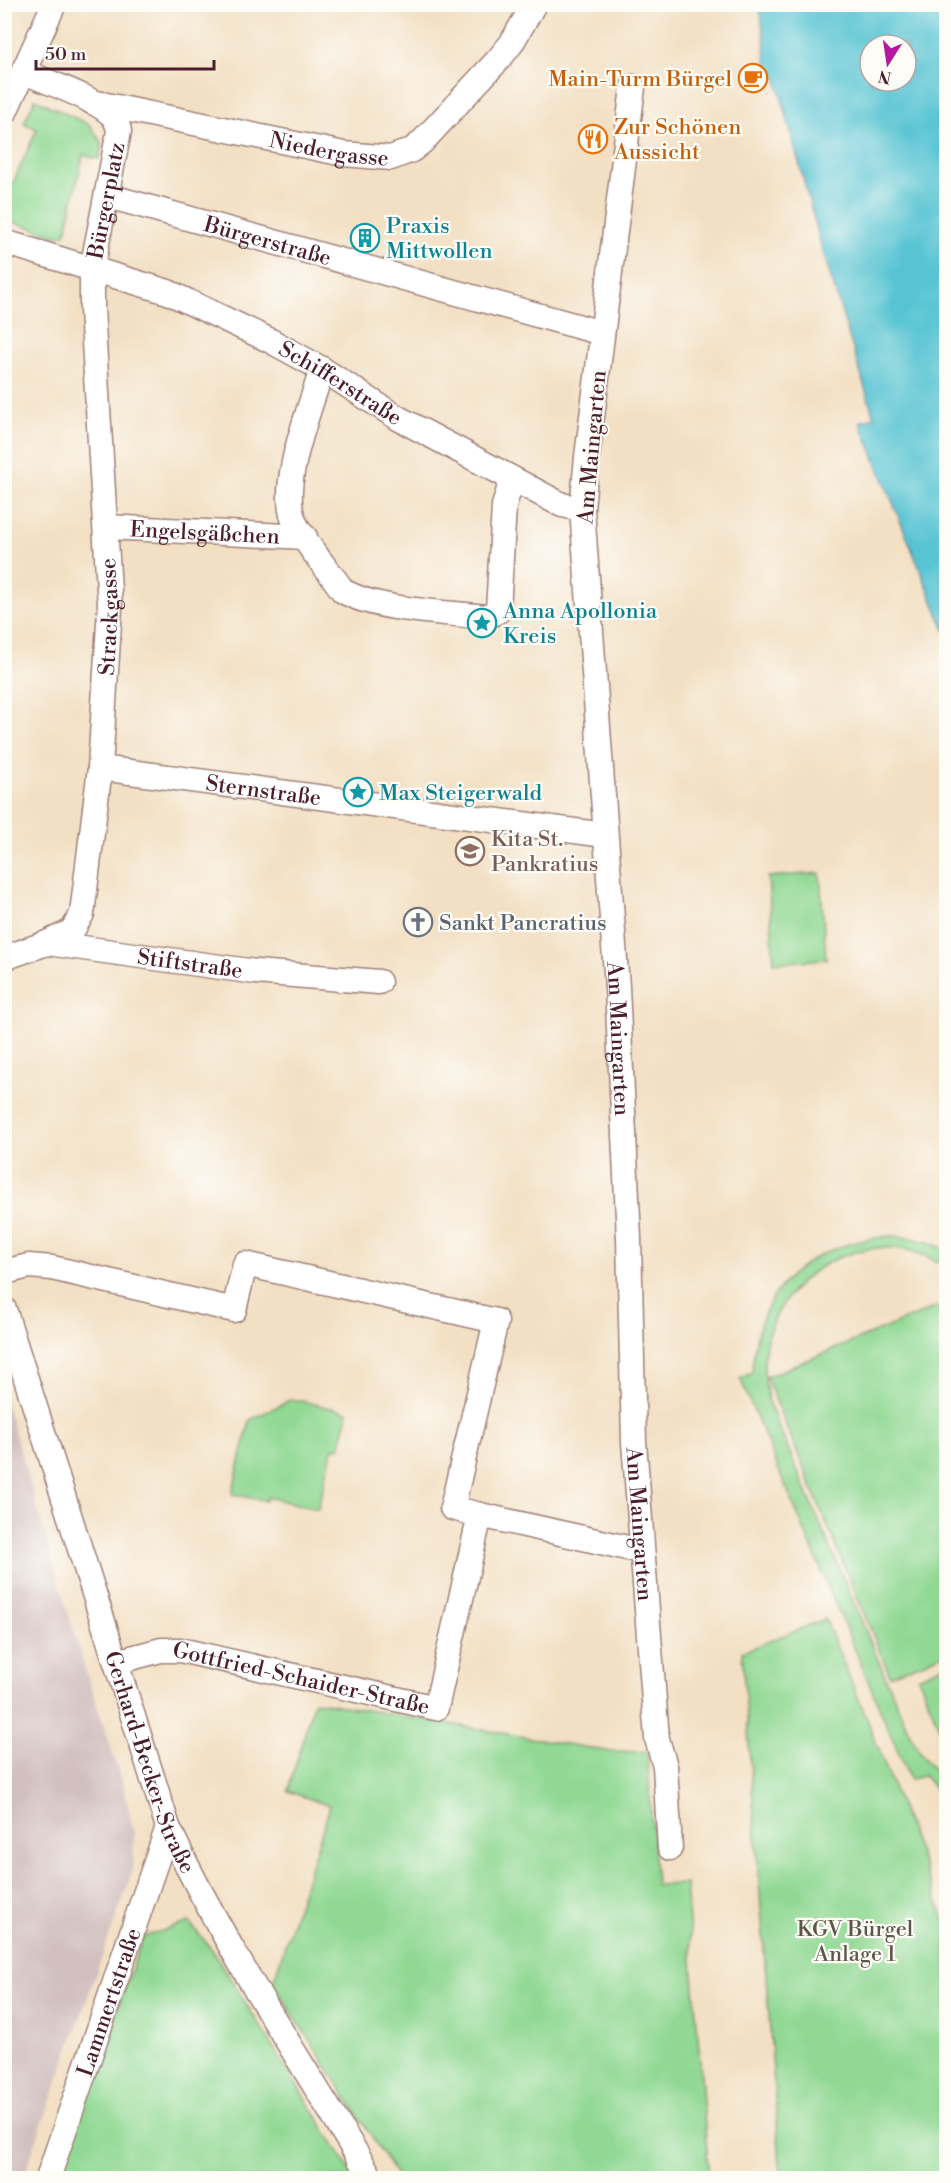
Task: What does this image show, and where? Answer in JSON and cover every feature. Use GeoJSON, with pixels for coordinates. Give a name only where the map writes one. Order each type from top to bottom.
{"type":"FeatureCollection","features":[{"type":"Feature","properties":{"kind":"street"},"geometry":{"type":"LineString","coordinates":[[4,114],[54,4]]}},
{"type":"Feature","properties":{"kind":"street","name":"Niedergasse"},"geometry":{"type":"LineString","coordinates":[[92,102],[311,148],[344,154],[391,158],[403,154],[422,142],[485,76],[511,44],[534,4]]}},
{"type":"Feature","properties":{"kind":"street","name":"Bürgerplatz"},"geometry":{"type":"LineString","coordinates":[[4,242],[92,269],[119,131],[111,114],[92,102],[25,72]]}},
{"type":"Feature","properties":{"kind":"street","name":"Am Maingarten"},"geometry":{"type":"LineString","coordinates":[[633,87],[582,509],[618,1010],[629,1239],[634,1442],[641,1551],[657,1739],[665,1766],[670,1848]]}},
{"type":"Feature","properties":{"kind":"street","name":"Bürgerstraße"},"geometry":{"type":"LineString","coordinates":[[108,196],[602,333]]}},
{"type":"Feature","properties":{"kind":"street","name":"Schifferstraße"},"geometry":{"type":"LineString","coordinates":[[92,269],[141,283],[191,302],[272,341],[322,369],[398,418],[562,505],[582,509]]}},
{"type":"Feature","properties":{"kind":"street","name":"Strackgasse"},"geometry":{"type":"LineString","coordinates":[[47,943],[72,931],[82,914],[100,768],[110,607],[92,309],[92,269]]}},
{"type":"Feature","properties":{"kind":"street","name":"Engelsgäßchen"},"geometry":{"type":"LineString","coordinates":[[322,369],[293,466],[289,492],[290,508],[295,522],[305,537],[344,591],[353,597],[388,606],[486,617],[498,611],[504,506],[512,479]]}},
{"type":"Feature","properties":{"kind":"street","name":"Engelsgäßchen"},"geometry":{"type":"LineString","coordinates":[[106,528],[305,537]]}},
{"type":"Feature","properties":{"kind":"street","name":"Sternstraße"},"geometry":{"type":"LineString","coordinates":[[100,768],[605,835]]}},
{"type":"Feature","properties":{"kind":"street","name":"Stiftstraße"},"geometry":{"type":"LineString","coordinates":[[4,958],[47,943],[256,972],[379,982]]}},
{"type":"Feature","properties":{"kind":"street"},"geometry":{"type":"LineString","coordinates":[[4,1272],[29,1266],[52,1268],[234,1310],[244,1264],[496,1321],[452,1508],[641,1551]]}},
{"type":"Feature","properties":{"kind":"street","name":"Gerhard-Becker-Straße"},"geometry":{"type":"LineString","coordinates":[[4,1309],[168,1827],[191,1876],[260,1997],[371,2178]]}},
{"type":"Feature","properties":{"kind":"street","name":"Gottfried-Schaider-Straße"},"geometry":{"type":"LineString","coordinates":[[116,1662],[161,1650],[180,1650],[436,1708],[480,1515]]}},
{"type":"Feature","properties":{"kind":"street","name":"Lammertstraße"},"geometry":{"type":"LineString","coordinates":[[48,2178],[168,1827]]}},
{"type":"Feature","properties":{"kind":"shaded area"},"geometry":{"type":"Polygon","coordinates":[[[4,1397],[80,1653],[124,1789],[134,1833],[133,1870],[23,2178],[4,2178],[4,1397]]]}},
{"type":"Feature","properties":{"kind":"green space"},"geometry":{"type":"Polygon","coordinates":[[[35,99],[90,125],[102,144],[99,159],[83,155],[66,232],[63,235],[55,235],[5,220],[5,201],[37,129],[24,123],[35,99]]]}},
{"type":"Feature","properties":{"kind":"green space"},"geometry":{"type":"Polygon","coordinates":[[[820,873],[826,959],[774,963],[768,877],[820,873]]]}},
{"type":"Feature","properties":{"kind":"green space"},"geometry":{"type":"Polygon","coordinates":[[[889,1236],[919,1240],[946,1250],[946,1266],[928,1257],[895,1248],[851,1253],[813,1272],[783,1304],[773,1323],[766,1344],[765,1382],[769,1404],[905,1723],[922,1755],[946,1781],[946,1797],[923,1775],[910,1780],[740,1378],[752,1373],[755,1343],[763,1317],[775,1294],[791,1276],[811,1261],[834,1249],[860,1241],[889,1236]]]}},
{"type":"Feature","properties":{"kind":"green space"},"geometry":{"type":"Polygon","coordinates":[[[946,1303],[946,1653],[890,1676],[766,1377],[946,1303]]]}},
{"type":"Feature","properties":{"kind":"green space"},"geometry":{"type":"Polygon","coordinates":[[[292,1399],[348,1412],[340,1448],[333,1447],[318,1509],[267,1497],[266,1501],[232,1494],[250,1420],[292,1399]]]}},
{"type":"Feature","properties":{"kind":"green space","name":"KGV Bürgel Anlage 1"},"geometry":{"type":"Polygon","coordinates":[[[825,1619],[867,1719],[946,1924],[946,2178],[781,2178],[742,1652],[825,1619]]]}},
{"type":"Feature","properties":{"kind":"green space"},"geometry":{"type":"Polygon","coordinates":[[[946,1665],[946,1744],[918,1677],[946,1665]]]}},
{"type":"Feature","properties":{"kind":"green space"},"geometry":{"type":"Polygon","coordinates":[[[314,1701],[607,1751],[647,1752],[656,1885],[686,1884],[709,2178],[398,2178],[273,1983],[330,1806],[288,1791],[314,1701]]]}},
{"type":"Feature","properties":{"kind":"green space"},"geometry":{"type":"Polygon","coordinates":[[[189,1922],[213,1951],[355,2178],[57,2178],[143,1937],[189,1922]]]}},
{"type":"Feature","properties":{"kind":"water"},"geometry":{"type":"Polygon","coordinates":[[[759,5],[946,5],[946,633],[860,422],[874,417],[821,245],[774,69],[767,71],[759,5]]]}},
{"type":"Feature","properties":{"kind":"place","name":"Main-Turm Bürgel"},"geometry":{"type":"Point","coordinates":[753,78]}},
{"type":"Feature","properties":{"kind":"place","name":"Zur Schönen Aussicht"},"geometry":{"type":"Point","coordinates":[593,139]}},
{"type":"Feature","properties":{"kind":"place","name":"Praxis Mittwollen"},"geometry":{"type":"Point","coordinates":[365,238]}},
{"type":"Feature","properties":{"kind":"place","name":"Anna Apollonia Kreis"},"geometry":{"type":"Point","coordinates":[482,623]}},
{"type":"Feature","properties":{"kind":"place","name":"Max Steigerwald"},"geometry":{"type":"Point","coordinates":[358,792]}},
{"type":"Feature","properties":{"kind":"place","name":"Kita St. Pankratius"},"geometry":{"type":"Point","coordinates":[470,851]}},
{"type":"Feature","properties":{"kind":"place","name":"Sankt Pancratius"},"geometry":{"type":"Point","coordinates":[418,922]}}]}
